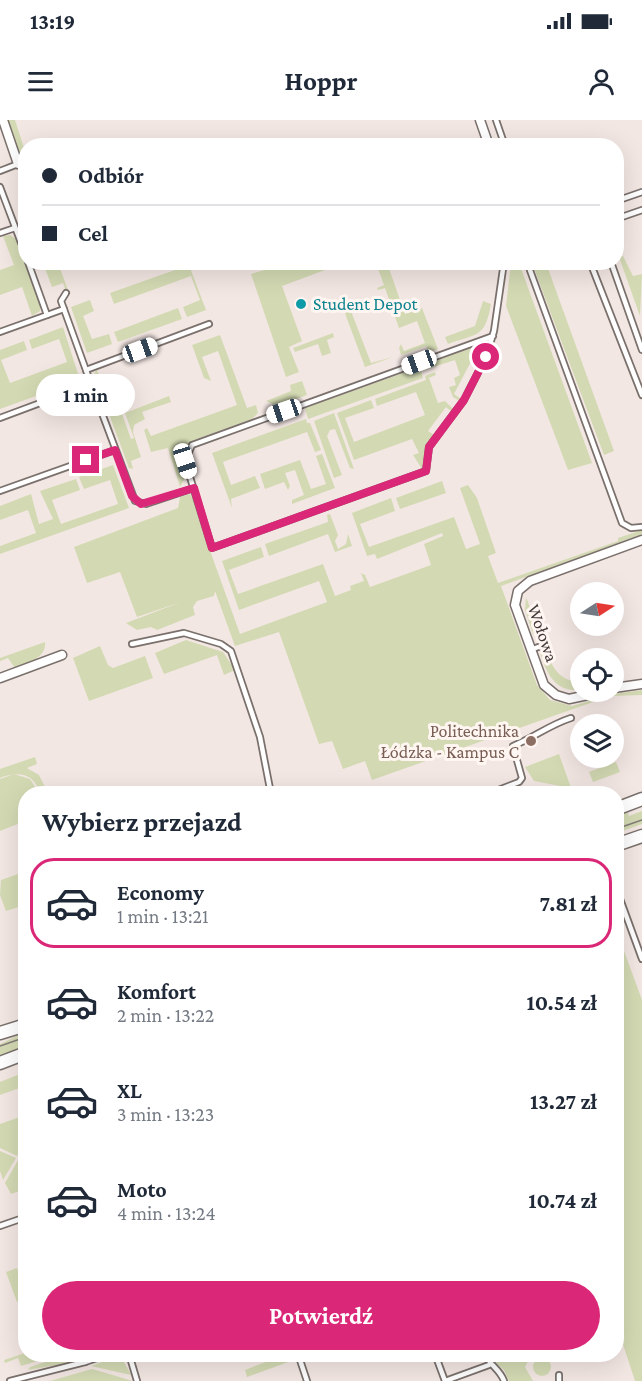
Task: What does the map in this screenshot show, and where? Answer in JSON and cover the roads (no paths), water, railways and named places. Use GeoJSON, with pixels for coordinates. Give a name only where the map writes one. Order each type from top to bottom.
{"type":"FeatureCollection","features":[{"type":"Feature","properties":{"kind":"main road"},"geometry":{"type":"LineString","coordinates":[[624,806],[642,799]]}},
{"type":"Feature","properties":{"kind":"main road"},"geometry":{"type":"LineString","coordinates":[[624,842],[642,836]]}},
{"type":"Feature","properties":{"kind":"main road"},"geometry":{"type":"LineString","coordinates":[[0,1033],[18,1027]]}},
{"type":"Feature","properties":{"kind":"main road"},"geometry":{"type":"LineString","coordinates":[[0,1063],[18,1056]]}},
{"type":"Feature","properties":{"kind":"street"},"geometry":{"type":"LineString","coordinates":[[3,120],[18,164]]}},
{"type":"Feature","properties":{"kind":"street"},"geometry":{"type":"LineString","coordinates":[[480,120],[486,138]]}},
{"type":"Feature","properties":{"kind":"street","name":"Wołowa"},"geometry":{"type":"LineString","coordinates":[[570,698],[555,695],[542,680],[515,605],[516,596],[524,585],[642,540]]}},
{"type":"Feature","properties":{"kind":"street"},"geometry":{"type":"LineString","coordinates":[[0,678],[62,656]]}},
{"type":"Feature","properties":{"kind":"street"},"geometry":{"type":"LineString","coordinates":[[624,686],[642,684]]}},
{"type":"Feature","properties":{"kind":"lane"},"geometry":{"type":"LineString","coordinates":[[496,120],[502,138]]}},
{"type":"Feature","properties":{"kind":"lane"},"geometry":{"type":"LineString","coordinates":[[0,171],[18,164]]}},
{"type":"Feature","properties":{"kind":"lane"},"geometry":{"type":"LineString","coordinates":[[0,187],[18,236]]}},
{"type":"Feature","properties":{"kind":"lane"},"geometry":{"type":"LineString","coordinates":[[624,198],[642,192]]}},
{"type":"Feature","properties":{"kind":"lane"},"geometry":{"type":"LineString","coordinates":[[624,216],[642,210]]}},
{"type":"Feature","properties":{"kind":"lane"},"geometry":{"type":"LineString","coordinates":[[0,233],[15,228]]}},
{"type":"Feature","properties":{"kind":"lane"},"geometry":{"type":"LineString","coordinates":[[31,270],[47,315]]}},
{"type":"Feature","properties":{"kind":"lane"},"geometry":{"type":"LineString","coordinates":[[493,336],[192,445],[185,457],[212,548],[426,471],[429,447],[464,400],[486,357],[493,336],[503,270]]}},
{"type":"Feature","properties":{"kind":"lane"},"geometry":{"type":"LineString","coordinates":[[530,270],[622,523],[631,528],[642,527]]}},
{"type":"Feature","properties":{"kind":"lane"},"geometry":{"type":"LineString","coordinates":[[593,270],[642,395]]}},
{"type":"Feature","properties":{"kind":"lane"},"geometry":{"type":"LineString","coordinates":[[613,270],[642,350]]}},
{"type":"Feature","properties":{"kind":"lane"},"geometry":{"type":"LineString","coordinates":[[66,293],[61,298],[64,309],[135,501],[146,504],[194,488]]}},
{"type":"Feature","properties":{"kind":"lane"},"geometry":{"type":"LineString","coordinates":[[0,332],[64,309]]}},
{"type":"Feature","properties":{"kind":"lane"},"geometry":{"type":"LineString","coordinates":[[86,370],[209,324]]}},
{"type":"Feature","properties":{"kind":"lane"},"geometry":{"type":"LineString","coordinates":[[0,418],[91,384]]}},
{"type":"Feature","properties":{"kind":"lane"},"geometry":{"type":"LineString","coordinates":[[0,491],[115,450]]}},
{"type":"Feature","properties":{"kind":"lane"},"geometry":{"type":"LineString","coordinates":[[132,644],[184,633],[221,644],[231,651],[260,737],[270,786]]}},
{"type":"Feature","properties":{"kind":"lane"},"geometry":{"type":"LineString","coordinates":[[530,650],[544,645]]}},
{"type":"Feature","properties":{"kind":"lane"},"geometry":{"type":"LineString","coordinates":[[509,786],[519,782],[522,778],[513,746],[537,736],[544,727],[570,719]]}},
{"type":"Feature","properties":{"kind":"lane"},"geometry":{"type":"LineString","coordinates":[[624,910],[642,959]]}},
{"type":"Feature","properties":{"kind":"lane"},"geometry":{"type":"LineString","coordinates":[[0,1226],[18,1220]]}},
{"type":"Feature","properties":{"kind":"lane"},"geometry":{"type":"LineString","coordinates":[[10,1381],[85,1362]]}},
{"type":"Feature","properties":{"kind":"lane"},"geometry":{"type":"LineString","coordinates":[[131,1362],[137,1381]]}},
{"type":"Feature","properties":{"kind":"lane"},"geometry":{"type":"LineString","coordinates":[[301,1362],[307,1381]]}},
{"type":"Feature","properties":{"kind":"lane"},"geometry":{"type":"LineString","coordinates":[[438,1362],[445,1381],[489,1365]]}},
{"type":"Feature","properties":{"kind":"lane"},"geometry":{"type":"LineString","coordinates":[[488,1362],[501,1372],[504,1381]]}},
{"type":"Feature","properties":{"kind":"lane"},"geometry":{"type":"LineString","coordinates":[[559,1381],[560,1375]]}},
{"type":"Feature","properties":{"kind":"tram line"},"geometry":{"type":"LineString","coordinates":[[624,826],[642,820]]}},
{"type":"Feature","properties":{"kind":"tram line"},"geometry":{"type":"LineString","coordinates":[[0,1046],[18,1040]]}},
{"type":"Feature","properties":{"kind":"place","name":"Student Depot"},"geometry":{"type":"Point","coordinates":[301,304]}},
{"type":"Feature","properties":{"kind":"place","name":"Politechnika Łódzka - Kampus C"},"geometry":{"type":"Point","coordinates":[531,741]}}]}
